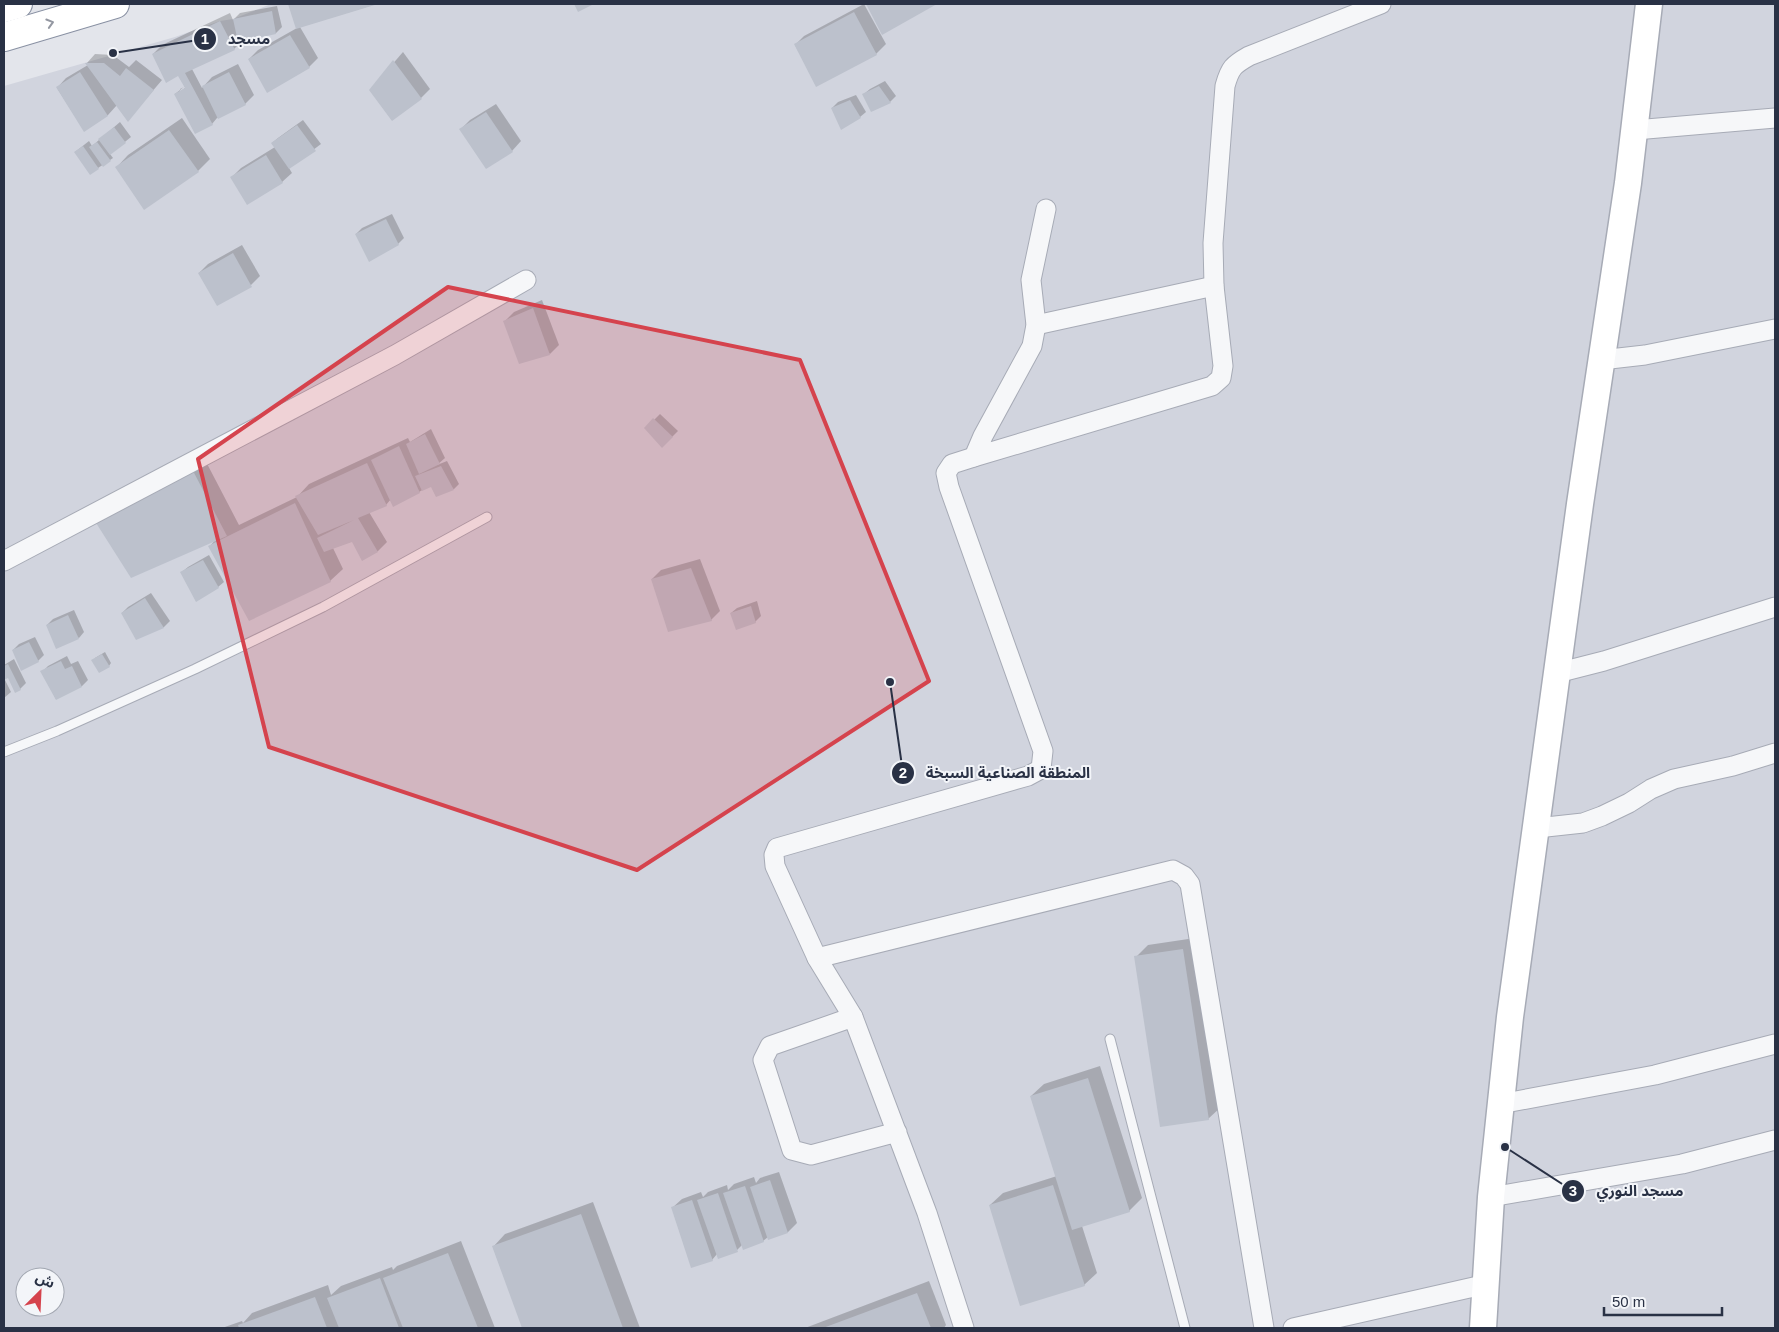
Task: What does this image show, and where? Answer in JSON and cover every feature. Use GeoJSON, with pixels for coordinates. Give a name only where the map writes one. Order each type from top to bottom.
{"type":"FeatureCollection","features":[{"type":"Feature","properties":{"kind":"highway"},"geometry":{"type":"LineString","coordinates":[[4,8],[18,4]]}},
{"type":"Feature","properties":{"kind":"highway"},"geometry":{"type":"LineString","coordinates":[[4,37],[115,4]]}},
{"type":"Feature","properties":{"kind":"main road"},"geometry":{"type":"LineString","coordinates":[[1483,1328],[1491,1197],[1500,1104],[1557,673],[1601,360],[1620,241],[1649,4]]}},
{"type":"Feature","properties":{"kind":"street"},"geometry":{"type":"LineString","coordinates":[[964,1328],[927,1213],[853,1018],[817,958],[775,866],[774,855],[777,848],[1028,776],[1041,769],[1042,752],[948,486],[946,473],[952,464],[1212,386],[1222,378],[1223,366],[1214,286],[1214,233],[1225,86],[1229,73],[1234,64],[1338,11],[1381,4]]}},
{"type":"Feature","properties":{"kind":"street"},"geometry":{"type":"LineString","coordinates":[[1635,130],[1775,118]]}},
{"type":"Feature","properties":{"kind":"street"},"geometry":{"type":"LineString","coordinates":[[974,457],[982,436],[1032,346],[1036,325],[1031,280],[1046,209]]}},
{"type":"Feature","properties":{"kind":"street"},"geometry":{"type":"LineString","coordinates":[[4,561],[396,355],[526,280]]}},
{"type":"Feature","properties":{"kind":"street"},"geometry":{"type":"LineString","coordinates":[[1036,325],[1214,286]]}},
{"type":"Feature","properties":{"kind":"street"},"geometry":{"type":"LineString","coordinates":[[1601,360],[1645,355],[1775,329]]}},
{"type":"Feature","properties":{"kind":"street"},"geometry":{"type":"LineString","coordinates":[[1557,673],[1604,661],[1775,607]]}},
{"type":"Feature","properties":{"kind":"street"},"geometry":{"type":"LineString","coordinates":[[1537,828],[1583,823],[1609,813],[1651,789],[1674,779],[1733,766],[1775,753]]}},
{"type":"Feature","properties":{"kind":"street"},"geometry":{"type":"LineString","coordinates":[[817,958],[1173,870],[1184,876],[1190,884],[1264,1328]]}},
{"type":"Feature","properties":{"kind":"street"},"geometry":{"type":"LineString","coordinates":[[853,1018],[770,1046],[763,1060],[792,1150],[811,1156],[897,1132]]}},
{"type":"Feature","properties":{"kind":"street"},"geometry":{"type":"LineString","coordinates":[[1500,1104],[1655,1075],[1775,1044]]}},
{"type":"Feature","properties":{"kind":"street"},"geometry":{"type":"LineString","coordinates":[[1491,1197],[1682,1164],[1775,1140]]}},
{"type":"Feature","properties":{"kind":"street"},"geometry":{"type":"LineString","coordinates":[[1293,1328],[1487,1284]]}},
{"type":"Feature","properties":{"kind":"lane"},"geometry":{"type":"LineString","coordinates":[[4,752],[57,731],[204,665],[323,607],[487,517]]}},
{"type":"Feature","properties":{"kind":"lane"},"geometry":{"type":"LineString","coordinates":[[1110,1039],[1185,1328]]}},
{"type":"Feature","properties":{"kind":"highlighted area"},"geometry":{"type":"Polygon","coordinates":[[[448,287],[800,360],[929,681],[637,870],[269,747],[198,459],[448,287]]]}},
{"type":"Feature","properties":{"kind":"shaded area"},"geometry":{"type":"Polygon","coordinates":[[[271,4],[1775,4],[1775,1328],[4,1328],[4,86],[175,37],[220,21],[233,19],[271,4]]]}},
{"type":"Feature","properties":{"kind":"building"},"geometry":{"type":"Polygon","coordinates":[[[288,4],[378,4],[296,29],[288,4]]]}},
{"type":"Feature","properties":{"kind":"building"},"geometry":{"type":"Polygon","coordinates":[[[574,4],[594,4],[578,12],[574,4]]]}},
{"type":"Feature","properties":{"kind":"building"},"geometry":{"type":"Polygon","coordinates":[[[866,4],[937,4],[882,35],[866,4]]]}},
{"type":"Feature","properties":{"kind":"building"},"geometry":{"type":"Polygon","coordinates":[[[272,11],[276,34],[238,42],[233,19],[272,11]]]}},
{"type":"Feature","properties":{"kind":"building"},"geometry":{"type":"Polygon","coordinates":[[[854,12],[877,55],[816,87],[794,44],[854,12]]]}},
{"type":"Feature","properties":{"kind":"building"},"geometry":{"type":"Polygon","coordinates":[[[220,21],[235,50],[185,73],[213,125],[195,134],[174,94],[185,88],[178,76],[166,83],[152,54],[220,21]]]}},
{"type":"Feature","properties":{"kind":"building"},"geometry":{"type":"Polygon","coordinates":[[[290,35],[310,68],[267,93],[248,59],[290,35]]]}},
{"type":"Feature","properties":{"kind":"building"},"geometry":{"type":"Polygon","coordinates":[[[393,60],[422,99],[392,121],[369,90],[393,60]]]}},
{"type":"Feature","properties":{"kind":"building"},"geometry":{"type":"Polygon","coordinates":[[[85,63],[104,63],[120,76],[126,68],[154,90],[128,122],[85,63]]]}},
{"type":"Feature","properties":{"kind":"building"},"geometry":{"type":"Polygon","coordinates":[[[80,72],[108,116],[84,132],[56,87],[80,72]]]}},
{"type":"Feature","properties":{"kind":"building"},"geometry":{"type":"Polygon","coordinates":[[[229,72],[246,105],[218,119],[202,86],[229,72]]]}},
{"type":"Feature","properties":{"kind":"building"},"geometry":{"type":"Polygon","coordinates":[[[879,86],[891,103],[871,112],[862,94],[879,86]]]}},
{"type":"Feature","properties":{"kind":"building"},"geometry":{"type":"Polygon","coordinates":[[[850,100],[861,118],[841,130],[831,108],[850,100]]]}},
{"type":"Feature","properties":{"kind":"building"},"geometry":{"type":"Polygon","coordinates":[[[486,112],[513,152],[486,169],[459,129],[486,112]]]}},
{"type":"Feature","properties":{"kind":"building"},"geometry":{"type":"Polygon","coordinates":[[[297,125],[316,151],[289,169],[271,143],[297,125]]]}},
{"type":"Feature","properties":{"kind":"building"},"geometry":{"type":"Polygon","coordinates":[[[114,127],[126,143],[110,155],[98,139],[114,127]]]}},
{"type":"Feature","properties":{"kind":"building"},"geometry":{"type":"Polygon","coordinates":[[[169,130],[199,172],[144,210],[115,167],[169,130]]]}},
{"type":"Feature","properties":{"kind":"building"},"geometry":{"type":"Polygon","coordinates":[[[97,142],[111,161],[103,167],[89,147],[97,142]]]}},
{"type":"Feature","properties":{"kind":"building"},"geometry":{"type":"Polygon","coordinates":[[[83,146],[99,169],[90,175],[74,152],[83,146]]]}},
{"type":"Feature","properties":{"kind":"building"},"geometry":{"type":"Polygon","coordinates":[[[266,155],[283,183],[247,205],[230,177],[266,155]]]}},
{"type":"Feature","properties":{"kind":"building"},"geometry":{"type":"Polygon","coordinates":[[[386,219],[399,245],[369,262],[355,234],[386,219]]]}},
{"type":"Feature","properties":{"kind":"building"},"geometry":{"type":"Polygon","coordinates":[[[233,253],[252,287],[217,306],[198,273],[233,253]]]}},
{"type":"Feature","properties":{"kind":"building"},"geometry":{"type":"Polygon","coordinates":[[[533,308],[550,355],[519,364],[503,321],[533,308]]]}},
{"type":"Feature","properties":{"kind":"building"},"geometry":{"type":"Polygon","coordinates":[[[653,418],[673,437],[662,448],[644,428],[653,418]]]}},
{"type":"Feature","properties":{"kind":"building"},"geometry":{"type":"Polygon","coordinates":[[[425,434],[440,464],[419,474],[406,444],[425,434]]]}},
{"type":"Feature","properties":{"kind":"building"},"geometry":{"type":"Polygon","coordinates":[[[399,446],[420,493],[393,507],[371,460],[399,446]]]}},
{"type":"Feature","properties":{"kind":"building"},"geometry":{"type":"Polygon","coordinates":[[[367,463],[387,506],[358,518],[378,552],[362,561],[352,542],[324,552],[317,538],[354,520],[318,535],[295,496],[367,463]]]}},
{"type":"Feature","properties":{"kind":"building"},"geometry":{"type":"Polygon","coordinates":[[[441,466],[454,490],[436,497],[431,487],[422,491],[415,476],[441,466]]]}},
{"type":"Feature","properties":{"kind":"building"},"geometry":{"type":"Polygon","coordinates":[[[191,467],[227,536],[131,578],[91,515],[191,467]]]}},
{"type":"Feature","properties":{"kind":"building"},"geometry":{"type":"Polygon","coordinates":[[[295,503],[331,582],[249,621],[208,546],[295,503]]]}},
{"type":"Feature","properties":{"kind":"building"},"geometry":{"type":"Polygon","coordinates":[[[203,560],[219,588],[196,602],[180,572],[203,560]]]}},
{"type":"Feature","properties":{"kind":"building"},"geometry":{"type":"Polygon","coordinates":[[[691,568],[712,621],[668,632],[651,579],[691,568]]]}},
{"type":"Feature","properties":{"kind":"building"},"geometry":{"type":"Polygon","coordinates":[[[145,598],[164,628],[136,640],[121,613],[145,598]]]}},
{"type":"Feature","properties":{"kind":"building"},"geometry":{"type":"Polygon","coordinates":[[[751,606],[756,623],[736,630],[730,613],[751,606]]]}},
{"type":"Feature","properties":{"kind":"building"},"geometry":{"type":"Polygon","coordinates":[[[68,615],[79,639],[56,649],[46,625],[68,615]]]}},
{"type":"Feature","properties":{"kind":"building"},"geometry":{"type":"Polygon","coordinates":[[[29,642],[39,662],[21,671],[12,650],[29,642]]]}},
{"type":"Feature","properties":{"kind":"building"},"geometry":{"type":"Polygon","coordinates":[[[102,654],[110,667],[99,673],[91,660],[102,654]]]}},
{"type":"Feature","properties":{"kind":"building"},"geometry":{"type":"Polygon","coordinates":[[[61,661],[65,669],[72,666],[82,687],[56,700],[40,671],[61,661]]]}},
{"type":"Feature","properties":{"kind":"building"},"geometry":{"type":"Polygon","coordinates":[[[8,664],[21,690],[15,693],[8,678],[4,680],[4,666],[8,664]]]}},
{"type":"Feature","properties":{"kind":"building"},"geometry":{"type":"Polygon","coordinates":[[[1183,949],[1209,1120],[1160,1127],[1134,956],[1183,949]]]}},
{"type":"Feature","properties":{"kind":"building"},"geometry":{"type":"Polygon","coordinates":[[[1088,1078],[1130,1212],[1072,1230],[1030,1096],[1088,1078]]]}},
{"type":"Feature","properties":{"kind":"building"},"geometry":{"type":"Polygon","coordinates":[[[770,1180],[788,1233],[768,1240],[750,1187],[770,1180]]]}},
{"type":"Feature","properties":{"kind":"building"},"geometry":{"type":"Polygon","coordinates":[[[1053,1185],[1085,1286],[1020,1306],[989,1205],[1053,1185]]]}},
{"type":"Feature","properties":{"kind":"building"},"geometry":{"type":"Polygon","coordinates":[[[745,1186],[764,1242],[743,1250],[723,1193],[745,1186]]]}},
{"type":"Feature","properties":{"kind":"building"},"geometry":{"type":"Polygon","coordinates":[[[718,1193],[738,1252],[718,1259],[697,1200],[718,1193]]]}},
{"type":"Feature","properties":{"kind":"building"},"geometry":{"type":"Polygon","coordinates":[[[692,1200],[713,1261],[691,1268],[671,1207],[692,1200]]]}},
{"type":"Feature","properties":{"kind":"building"},"geometry":{"type":"Polygon","coordinates":[[[581,1214],[623,1328],[522,1328],[492,1246],[581,1214]]]}},
{"type":"Feature","properties":{"kind":"building"},"geometry":{"type":"Polygon","coordinates":[[[448,1253],[478,1328],[403,1328],[383,1278],[448,1253]]]}},
{"type":"Feature","properties":{"kind":"building"},"geometry":{"type":"Polygon","coordinates":[[[380,1278],[399,1328],[339,1328],[327,1298],[380,1278]]]}},
{"type":"Feature","properties":{"kind":"building"},"geometry":{"type":"Polygon","coordinates":[[[917,1293],[931,1328],[823,1328],[917,1293]]]}},
{"type":"Feature","properties":{"kind":"building"},"geometry":{"type":"Polygon","coordinates":[[[315,1297],[327,1328],[239,1328],[238,1325],[315,1297]]]}},
{"type":"Feature","properties":{"kind":"place","name":"مسجد"},"geometry":{"type":"Point","coordinates":[113,53]}},
{"type":"Feature","properties":{"kind":"place","name":"المنطقة الصناعية السبخة"},"geometry":{"type":"Point","coordinates":[890,682]}},
{"type":"Feature","properties":{"kind":"place","name":"مسجد النوري"},"geometry":{"type":"Point","coordinates":[1505,1147]}}]}
